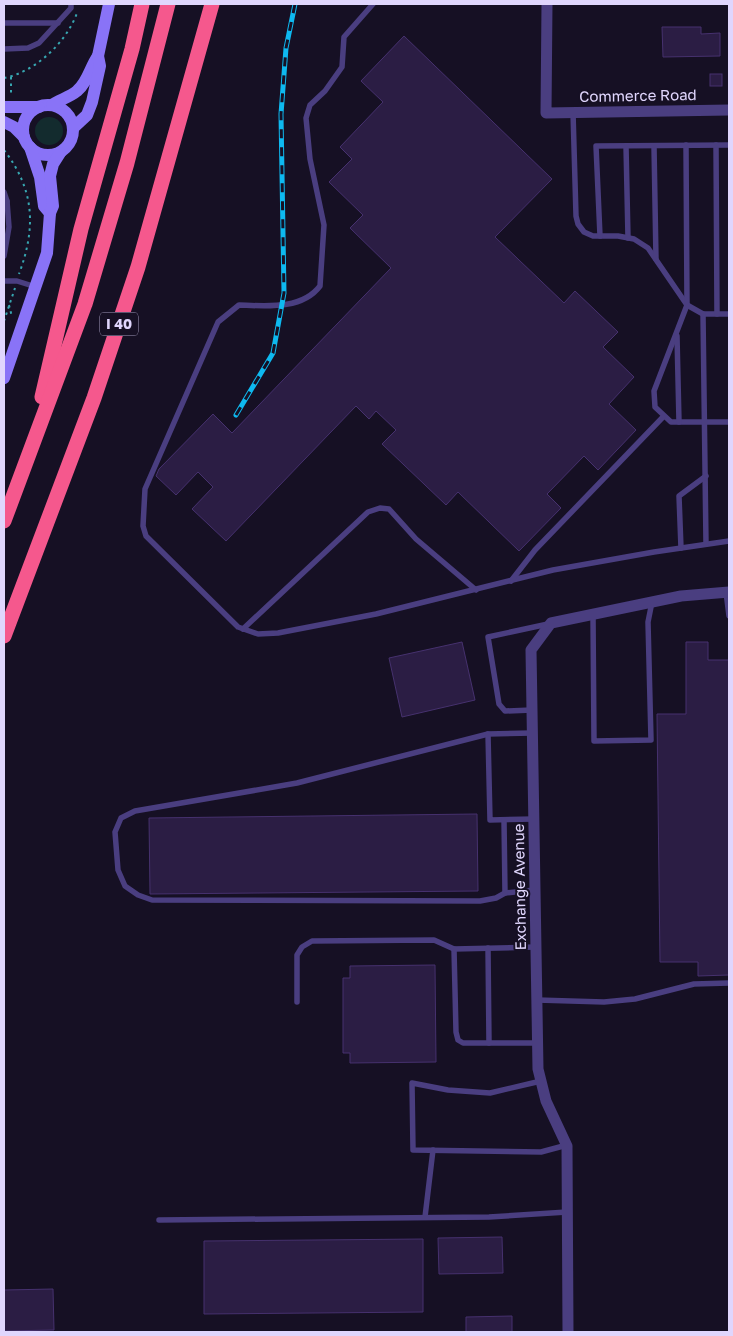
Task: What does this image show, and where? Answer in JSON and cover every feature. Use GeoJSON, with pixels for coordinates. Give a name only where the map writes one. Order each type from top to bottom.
{"type":"FeatureCollection","features":[{"type":"Feature","properties":{"kind":"highway"},"geometry":{"type":"LineString","coordinates":[[28,460],[81,229],[132,50],[142,4]]}},
{"type":"Feature","properties":{"kind":"highway","name":"I 40"},"geometry":{"type":"LineString","coordinates":[[4,520],[85,304],[128,163],[168,4]]}},
{"type":"Feature","properties":{"kind":"highway","name":"I 40"},"geometry":{"type":"LineString","coordinates":[[4,636],[94,398],[138,267],[212,4]]}},
{"type":"Feature","properties":{"kind":"main road"},"geometry":{"type":"LineString","coordinates":[[4,378],[47,253],[50,213],[54,206],[51,170],[60,153],[70,142],[74,128],[87,115],[92,102],[100,66],[98,56],[109,4]]}},
{"type":"Feature","properties":{"kind":"main road"},"geometry":{"type":"LineString","coordinates":[[50,213],[44,206],[40,177],[27,142],[24,122],[32,110],[77,91],[88,77],[91,65],[98,56]]}},
{"type":"Feature","properties":{"kind":"main road"},"geometry":{"type":"LineString","coordinates":[[8,105],[45,106],[64,110],[69,115],[74,128]]}},
{"type":"Feature","properties":{"kind":"main road"},"geometry":{"type":"LineString","coordinates":[[4,122],[14,127],[27,142],[47,156],[60,153]]}},
{"type":"Feature","properties":{"kind":"street","name":"Commerce Road"},"geometry":{"type":"LineString","coordinates":[[547,4],[546,113],[729,110]]}},
{"type":"Feature","properties":{"kind":"street"},"geometry":{"type":"LineString","coordinates":[[551,623],[681,596],[728,592]]}},
{"type":"Feature","properties":{"kind":"street","name":"Exchange Avenue"},"geometry":{"type":"LineString","coordinates":[[551,623],[531,650],[538,1069],[546,1101],[567,1144],[568,1332]]}},
{"type":"Feature","properties":{"kind":"lane"},"geometry":{"type":"LineString","coordinates":[[4,49],[28,48],[39,43],[70,8],[70,4]]}},
{"type":"Feature","properties":{"kind":"lane"},"geometry":{"type":"LineString","coordinates":[[373,4],[344,36],[342,67],[325,91],[310,105],[306,118],[310,159],[324,225],[320,286],[315,293],[282,306],[239,305],[218,322],[144,489],[143,526],[146,536],[238,627],[258,634],[278,633],[476,590],[553,570],[729,541]]}},
{"type":"Feature","properties":{"kind":"lane"},"geometry":{"type":"LineString","coordinates":[[4,23],[58,22]]}},
{"type":"Feature","properties":{"kind":"lane"},"geometry":{"type":"LineString","coordinates":[[573,112],[576,216],[578,224],[584,232],[600,236],[628,238],[648,248],[687,305],[703,314],[729,314]]}},
{"type":"Feature","properties":{"kind":"lane"},"geometry":{"type":"LineString","coordinates":[[686,145],[687,305],[654,391],[655,407],[671,422],[729,422]]}},
{"type":"Feature","properties":{"kind":"lane"},"geometry":{"type":"LineString","coordinates":[[716,145],[717,314]]}},
{"type":"Feature","properties":{"kind":"lane"},"geometry":{"type":"LineString","coordinates":[[600,236],[596,146],[729,145]]}},
{"type":"Feature","properties":{"kind":"lane"},"geometry":{"type":"LineString","coordinates":[[626,146],[628,238]]}},
{"type":"Feature","properties":{"kind":"lane"},"geometry":{"type":"LineString","coordinates":[[654,146],[656,260]]}},
{"type":"Feature","properties":{"kind":"lane"},"geometry":{"type":"LineString","coordinates":[[4,192],[10,227],[4,256]]}},
{"type":"Feature","properties":{"kind":"lane"},"geometry":{"type":"LineString","coordinates":[[4,281],[17,281],[36,287]]}},
{"type":"Feature","properties":{"kind":"lane"},"geometry":{"type":"LineString","coordinates":[[703,314],[706,544]]}},
{"type":"Feature","properties":{"kind":"lane"},"geometry":{"type":"LineString","coordinates":[[677,332],[679,422]]}},
{"type":"Feature","properties":{"kind":"lane"},"geometry":{"type":"LineString","coordinates":[[511,581],[542,543],[663,416]]}},
{"type":"Feature","properties":{"kind":"lane"},"geometry":{"type":"LineString","coordinates":[[681,548],[680,496],[706,476]]}},
{"type":"Feature","properties":{"kind":"lane"},"geometry":{"type":"LineString","coordinates":[[243,629],[368,512],[380,508],[389,509],[416,539],[476,590]]}},
{"type":"Feature","properties":{"kind":"lane"},"geometry":{"type":"LineString","coordinates":[[728,592],[729,616]]}},
{"type":"Feature","properties":{"kind":"lane"},"geometry":{"type":"LineString","coordinates":[[593,614],[594,741],[651,740],[648,622],[652,602]]}},
{"type":"Feature","properties":{"kind":"lane"},"geometry":{"type":"LineString","coordinates":[[532,710],[505,711],[499,704],[488,636],[551,623]]}},
{"type":"Feature","properties":{"kind":"lane"},"geometry":{"type":"LineString","coordinates":[[532,733],[488,734],[296,782],[135,811],[121,818],[116,832],[118,870],[125,886],[138,895],[152,900],[480,901],[496,898],[505,893],[535,890]]}},
{"type":"Feature","properties":{"kind":"lane"},"geometry":{"type":"LineString","coordinates":[[488,734],[490,820],[534,819]]}},
{"type":"Feature","properties":{"kind":"lane"},"geometry":{"type":"LineString","coordinates":[[504,820],[505,893]]}},
{"type":"Feature","properties":{"kind":"lane"},"geometry":{"type":"LineString","coordinates":[[297,1002],[297,956],[302,947],[312,942],[434,940],[454,949],[536,947]]}},
{"type":"Feature","properties":{"kind":"lane"},"geometry":{"type":"LineString","coordinates":[[488,948],[489,1043]]}},
{"type":"Feature","properties":{"kind":"lane"},"geometry":{"type":"LineString","coordinates":[[454,949],[456,1032],[458,1040],[463,1043],[538,1043]]}},
{"type":"Feature","properties":{"kind":"lane"},"geometry":{"type":"LineString","coordinates":[[537,1000],[604,1002],[635,999],[694,984],[729,983]]}},
{"type":"Feature","properties":{"kind":"lane"},"geometry":{"type":"LineString","coordinates":[[541,1081],[490,1093],[448,1090],[412,1083],[413,1150],[541,1152],[567,1144]]}},
{"type":"Feature","properties":{"kind":"lane"},"geometry":{"type":"LineString","coordinates":[[425,1218],[433,1150]]}},
{"type":"Feature","properties":{"kind":"lane"},"geometry":{"type":"LineString","coordinates":[[158,1220],[425,1218],[567,1212]]}},
{"type":"Feature","properties":{"kind":"path"},"geometry":{"type":"LineString","coordinates":[[4,78],[24,73],[44,58],[72,25],[78,11]]}},
{"type":"Feature","properties":{"kind":"path"},"geometry":{"type":"LineString","coordinates":[[8,105],[11,77]]}},
{"type":"Feature","properties":{"kind":"path"},"geometry":{"type":"LineString","coordinates":[[4,150],[22,178],[30,206],[29,241],[20,271]]}},
{"type":"Feature","properties":{"kind":"path"},"geometry":{"type":"LineString","coordinates":[[4,321],[14,291]]}},
{"type":"Feature","properties":{"kind":"path"},"geometry":{"type":"LineString","coordinates":[[9,305],[13,322]]}},
{"type":"Feature","properties":{"kind":"green space"},"geometry":{"type":"Polygon","coordinates":[[[49,117],[59,121],[63,131],[59,141],[49,145],[39,141],[35,131],[39,121],[49,117]]]}},
{"type":"Feature","properties":{"kind":"building"},"geometry":{"type":"Polygon","coordinates":[[[662,27],[701,27],[701,34],[720,33],[720,56],[663,57],[662,27]]]}},
{"type":"Feature","properties":{"kind":"building"},"geometry":{"type":"Polygon","coordinates":[[[404,36],[552,179],[495,237],[564,303],[575,291],[618,332],[603,347],[634,377],[609,404],[636,430],[598,470],[584,456],[547,494],[561,508],[519,551],[458,492],[446,505],[382,444],[396,430],[376,411],[369,419],[356,406],[226,541],[192,509],[213,487],[198,472],[176,495],[156,476],[159,469],[213,414],[232,433],[391,268],[350,228],[363,215],[329,182],[352,159],[340,147],[383,102],[361,81],[404,36]]]}},
{"type":"Feature","properties":{"kind":"building"},"geometry":{"type":"Polygon","coordinates":[[[710,74],[722,74],[722,86],[710,86],[710,74]]]}},
{"type":"Feature","properties":{"kind":"building"},"geometry":{"type":"Polygon","coordinates":[[[462,642],[475,700],[402,717],[389,658],[462,642]]]}},
{"type":"Feature","properties":{"kind":"building"},"geometry":{"type":"Polygon","coordinates":[[[686,642],[708,642],[708,660],[729,660],[729,975],[698,976],[698,962],[660,962],[657,714],[686,714],[686,642]]]}},
{"type":"Feature","properties":{"kind":"building"},"geometry":{"type":"Polygon","coordinates":[[[477,814],[478,891],[150,894],[149,818],[477,814]]]}},
{"type":"Feature","properties":{"kind":"building"},"geometry":{"type":"Polygon","coordinates":[[[435,965],[436,1062],[350,1063],[350,1053],[343,1053],[343,978],[350,978],[350,966],[435,965]]]}},
{"type":"Feature","properties":{"kind":"building"},"geometry":{"type":"Polygon","coordinates":[[[502,1237],[503,1273],[439,1274],[438,1238],[502,1237]]]}},
{"type":"Feature","properties":{"kind":"building"},"geometry":{"type":"Polygon","coordinates":[[[423,1239],[423,1312],[204,1314],[204,1241],[423,1239]]]}},
{"type":"Feature","properties":{"kind":"building"},"geometry":{"type":"Polygon","coordinates":[[[53,1289],[54,1330],[4,1331],[4,1290],[53,1289]]]}},
{"type":"Feature","properties":{"kind":"building"},"geometry":{"type":"Polygon","coordinates":[[[512,1316],[512,1332],[466,1332],[466,1317],[512,1316]]]}},
{"type":"Feature","properties":{"kind":"railway"},"geometry":{"type":"LineString","coordinates":[[236,415],[273,353],[284,293],[281,114],[286,48],[295,4]]}}]}
